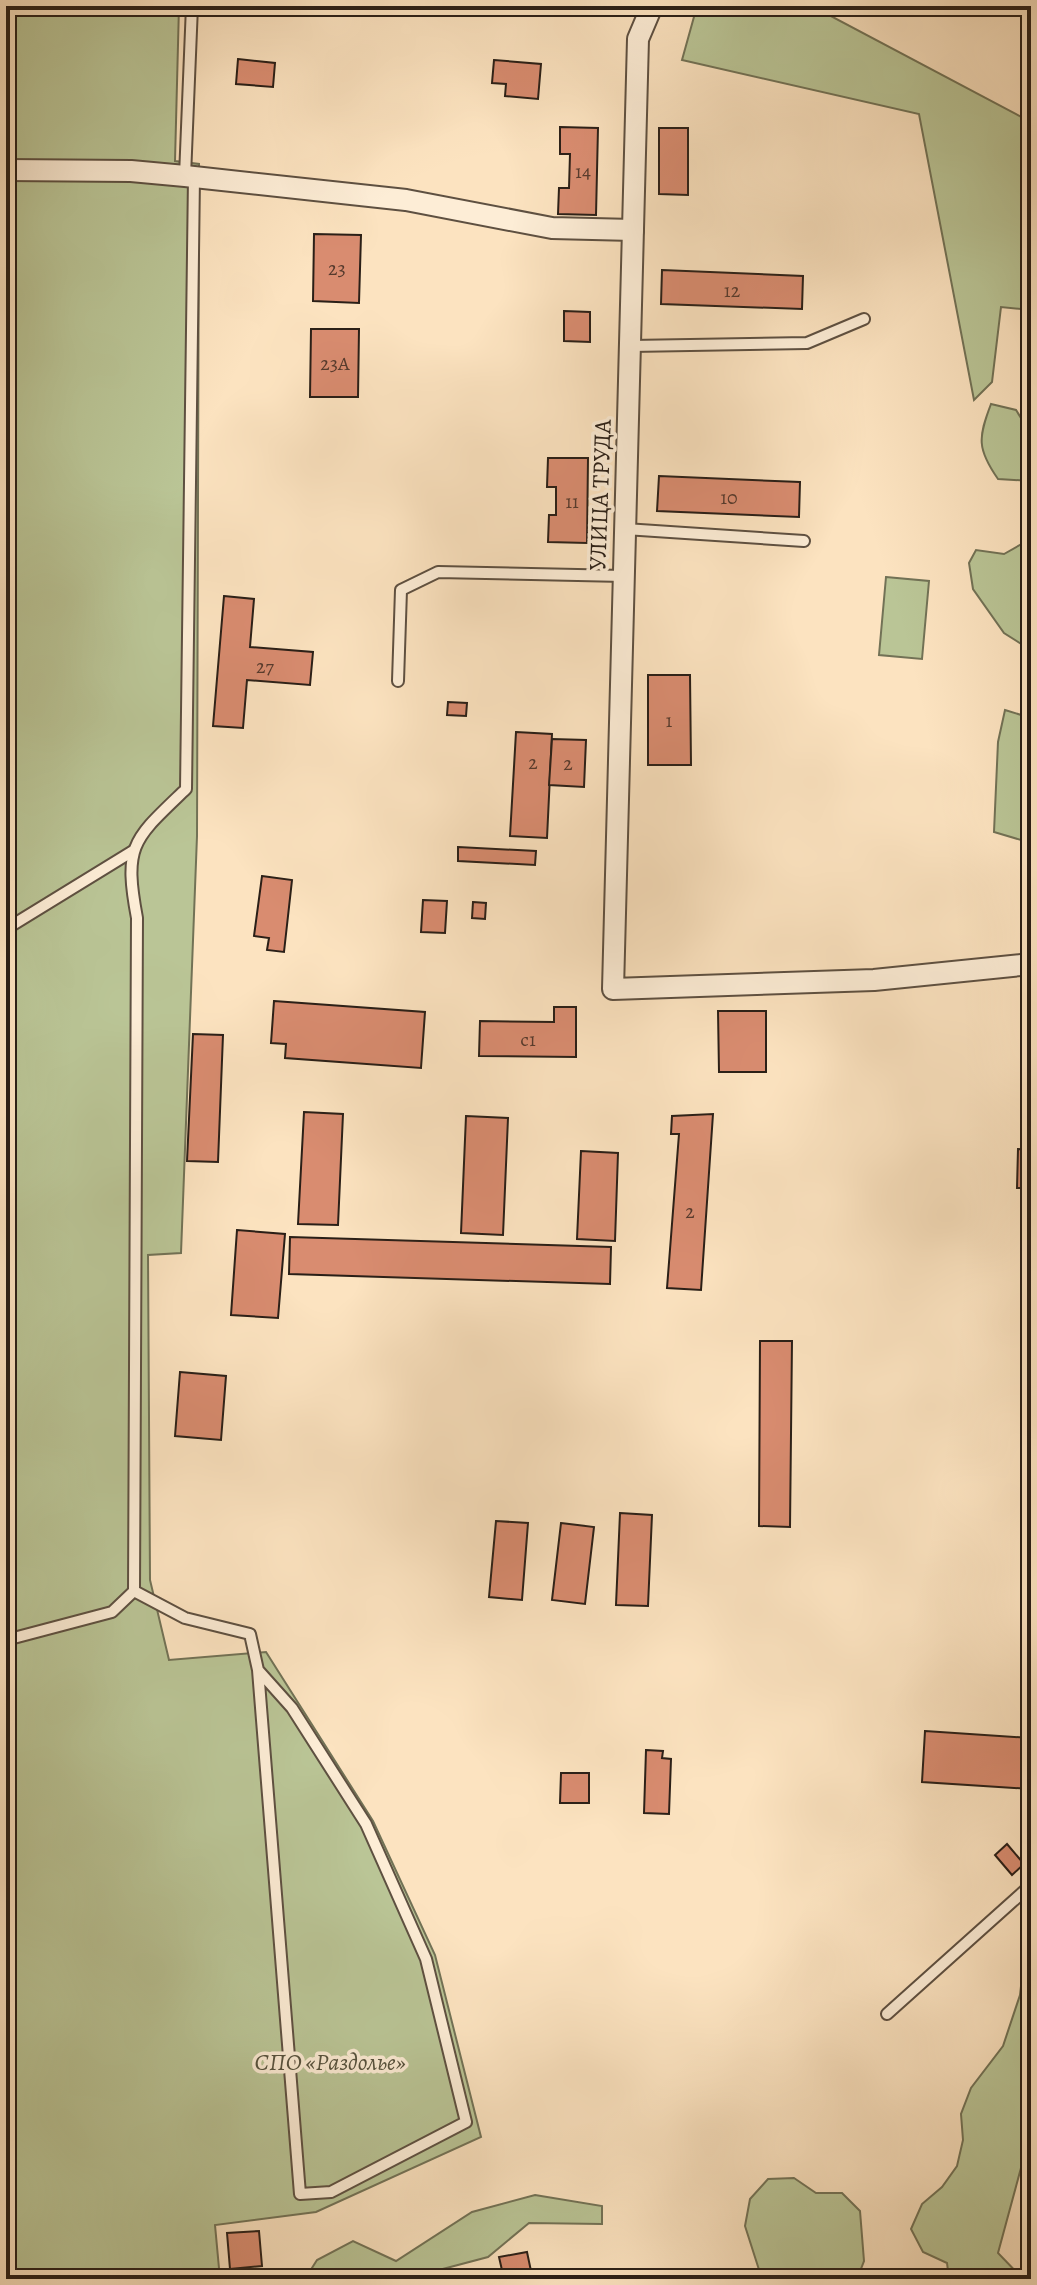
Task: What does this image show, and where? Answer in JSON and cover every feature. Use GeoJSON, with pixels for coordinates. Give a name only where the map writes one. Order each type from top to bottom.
{"type":"FeatureCollection","features":[{"type":"Feature","properties":{"kind":"street","name":"УЛИЦА ТРУДА"},"geometry":{"type":"LineString","coordinates":[[652,6],[638,39],[613,989],[874,980],[1031,964]]}},
{"type":"Feature","properties":{"kind":"street"},"geometry":{"type":"LineString","coordinates":[[6,170],[131,171],[190,176],[406,200],[552,228],[633,230]]}},
{"type":"Feature","properties":{"kind":"lane"},"geometry":{"type":"LineString","coordinates":[[6,1640],[112,1612],[134,1591],[137,918],[129,878],[133,851],[145,829],[186,789],[192,6]]}},
{"type":"Feature","properties":{"kind":"lane"},"geometry":{"type":"LineString","coordinates":[[631,346],[807,343],[864,319]]}},
{"type":"Feature","properties":{"kind":"lane"},"geometry":{"type":"LineString","coordinates":[[625,529],[804,541]]}},
{"type":"Feature","properties":{"kind":"lane"},"geometry":{"type":"LineString","coordinates":[[398,681],[401,590],[438,572],[624,576]]}},
{"type":"Feature","properties":{"kind":"lane"},"geometry":{"type":"LineString","coordinates":[[6,929],[133,851]]}},
{"type":"Feature","properties":{"kind":"lane"},"geometry":{"type":"LineString","coordinates":[[134,1591],[185,1618],[250,1634],[258,1670],[300,2194],[331,2192],[466,2122],[426,1959],[366,1824],[292,1708],[258,1670]]}},
{"type":"Feature","properties":{"kind":"lane"},"geometry":{"type":"LineString","coordinates":[[887,2014],[1031,1885]]}},
{"type":"Feature","properties":{"kind":"green space","name":"СПО «Раздолье»"},"geometry":{"type":"Polygon","coordinates":[[[6,6],[179,6],[175,161],[199,164],[197,836],[181,1253],[148,1255],[150,1580],[169,1660],[266,1652],[373,1821],[435,1955],[481,2137],[316,2212],[215,2225],[220,2279],[6,2279],[6,6]]]}},
{"type":"Feature","properties":{"kind":"green space"},"geometry":{"type":"Polygon","coordinates":[[[697,6],[812,6],[1031,122],[1031,310],[1001,307],[992,382],[974,400],[919,114],[682,60],[697,6]]]}},
{"type":"Feature","properties":{"kind":"green space"},"geometry":{"type":"Polygon","coordinates":[[[991,404],[1016,410],[1031,434],[1031,481],[998,479],[986,459],[982,435],[991,404]]]}},
{"type":"Feature","properties":{"kind":"green space"},"geometry":{"type":"Polygon","coordinates":[[[1031,541],[1031,644],[1026,647],[1004,633],[973,589],[969,563],[976,550],[1004,554],[1031,541]]]}},
{"type":"Feature","properties":{"kind":"green space"},"geometry":{"type":"Polygon","coordinates":[[[886,577],[929,581],[922,659],[879,655],[886,577]]]}},
{"type":"Feature","properties":{"kind":"green space"},"geometry":{"type":"Polygon","coordinates":[[[1005,710],[1031,718],[1031,843],[994,832],[998,742],[1005,710]]]}},
{"type":"Feature","properties":{"kind":"green space"},"geometry":{"type":"Polygon","coordinates":[[[1023,1968],[1031,1972],[1031,2131],[998,2253],[1023,2279],[949,2279],[947,2263],[923,2252],[911,2229],[922,2204],[942,2187],[957,2166],[963,2140],[961,2114],[971,2088],[1003,2046],[1020,1995],[1023,1968]]]}},
{"type":"Feature","properties":{"kind":"green space"},"geometry":{"type":"Polygon","coordinates":[[[794,2178],[816,2193],[842,2193],[860,2211],[864,2261],[857,2279],[762,2279],[745,2226],[750,2199],[768,2179],[794,2178]]]}},
{"type":"Feature","properties":{"kind":"green space"},"geometry":{"type":"Polygon","coordinates":[[[535,2195],[602,2206],[602,2224],[529,2223],[488,2257],[405,2279],[305,2279],[317,2260],[353,2241],[396,2261],[472,2212],[535,2195]]]}},
{"type":"Feature","properties":{"kind":"building"},"geometry":{"type":"Polygon","coordinates":[[[238,59],[275,63],[273,87],[236,84],[238,59]]]}},
{"type":"Feature","properties":{"kind":"building"},"geometry":{"type":"Polygon","coordinates":[[[494,60],[541,64],[538,99],[505,96],[506,84],[492,83],[494,60]]]}},
{"type":"Feature","properties":{"kind":"building"},"geometry":{"type":"Polygon","coordinates":[[[560,127],[598,128],[596,215],[558,214],[559,188],[569,188],[570,154],[560,154],[560,127]]]}},
{"type":"Feature","properties":{"kind":"building"},"geometry":{"type":"Polygon","coordinates":[[[659,128],[688,128],[688,195],[659,194],[659,128]]]}},
{"type":"Feature","properties":{"kind":"building"},"geometry":{"type":"Polygon","coordinates":[[[314,234],[361,235],[359,303],[313,301],[314,234]]]}},
{"type":"Feature","properties":{"kind":"building"},"geometry":{"type":"Polygon","coordinates":[[[662,270],[803,276],[802,309],[661,304],[662,270]]]}},
{"type":"Feature","properties":{"kind":"building"},"geometry":{"type":"Polygon","coordinates":[[[564,311],[590,312],[590,342],[564,341],[564,311]]]}},
{"type":"Feature","properties":{"kind":"building"},"geometry":{"type":"Polygon","coordinates":[[[311,329],[359,329],[358,397],[310,397],[311,329]]]}},
{"type":"Feature","properties":{"kind":"building"},"geometry":{"type":"Polygon","coordinates":[[[548,458],[588,458],[587,543],[548,542],[549,515],[556,515],[556,487],[547,487],[548,458]]]}},
{"type":"Feature","properties":{"kind":"building"},"geometry":{"type":"Polygon","coordinates":[[[659,476],[800,482],[799,517],[657,511],[659,476]]]}},
{"type":"Feature","properties":{"kind":"building"},"geometry":{"type":"Polygon","coordinates":[[[224,596],[254,599],[250,647],[313,652],[310,685],[247,680],[243,728],[213,726],[224,596]]]}},
{"type":"Feature","properties":{"kind":"building"},"geometry":{"type":"Polygon","coordinates":[[[648,675],[690,675],[691,765],[648,765],[648,675]]]}},
{"type":"Feature","properties":{"kind":"building"},"geometry":{"type":"Polygon","coordinates":[[[448,702],[467,703],[466,716],[447,715],[448,702]]]}},
{"type":"Feature","properties":{"kind":"building"},"geometry":{"type":"Polygon","coordinates":[[[516,732],[552,734],[547,838],[510,836],[516,732]]]}},
{"type":"Feature","properties":{"kind":"building"},"geometry":{"type":"Polygon","coordinates":[[[552,739],[586,740],[584,787],[549,785],[552,739]]]}},
{"type":"Feature","properties":{"kind":"building"},"geometry":{"type":"Polygon","coordinates":[[[458,847],[536,851],[535,865],[458,861],[458,847]]]}},
{"type":"Feature","properties":{"kind":"building"},"geometry":{"type":"Polygon","coordinates":[[[262,876],[292,880],[284,952],[267,950],[269,938],[254,936],[262,876]]]}},
{"type":"Feature","properties":{"kind":"building"},"geometry":{"type":"Polygon","coordinates":[[[423,900],[447,901],[445,933],[421,932],[423,900]]]}},
{"type":"Feature","properties":{"kind":"building"},"geometry":{"type":"Polygon","coordinates":[[[473,902],[486,903],[485,919],[472,918],[473,902]]]}},
{"type":"Feature","properties":{"kind":"building"},"geometry":{"type":"Polygon","coordinates":[[[274,1001],[425,1012],[421,1068],[285,1058],[286,1044],[271,1043],[274,1001]]]}},
{"type":"Feature","properties":{"kind":"building"},"geometry":{"type":"Polygon","coordinates":[[[554,1007],[576,1007],[576,1057],[479,1056],[480,1021],[554,1022],[554,1007]]]}},
{"type":"Feature","properties":{"kind":"building"},"geometry":{"type":"Polygon","coordinates":[[[718,1011],[766,1011],[766,1072],[719,1072],[718,1011]]]}},
{"type":"Feature","properties":{"kind":"building"},"geometry":{"type":"Polygon","coordinates":[[[193,1034],[223,1035],[218,1162],[187,1161],[193,1034]]]}},
{"type":"Feature","properties":{"kind":"building"},"geometry":{"type":"Polygon","coordinates":[[[304,1112],[343,1114],[338,1225],[298,1224],[304,1112]]]}},
{"type":"Feature","properties":{"kind":"building"},"geometry":{"type":"Polygon","coordinates":[[[713,1114],[701,1290],[667,1288],[679,1134],[671,1134],[672,1116],[713,1114]]]}},
{"type":"Feature","properties":{"kind":"building"},"geometry":{"type":"Polygon","coordinates":[[[466,1116],[508,1118],[503,1235],[461,1233],[466,1116]]]}},
{"type":"Feature","properties":{"kind":"building"},"geometry":{"type":"Polygon","coordinates":[[[1018,1149],[1031,1150],[1031,1188],[1017,1188],[1018,1149]]]}},
{"type":"Feature","properties":{"kind":"building"},"geometry":{"type":"Polygon","coordinates":[[[581,1151],[618,1153],[615,1241],[577,1239],[581,1151]]]}},
{"type":"Feature","properties":{"kind":"building"},"geometry":{"type":"Polygon","coordinates":[[[237,1230],[285,1234],[278,1318],[231,1315],[237,1230]]]}},
{"type":"Feature","properties":{"kind":"building"},"geometry":{"type":"Polygon","coordinates":[[[290,1237],[611,1247],[610,1284],[289,1274],[290,1237]]]}},
{"type":"Feature","properties":{"kind":"building"},"geometry":{"type":"Polygon","coordinates":[[[760,1341],[792,1341],[790,1527],[759,1526],[760,1341]]]}},
{"type":"Feature","properties":{"kind":"building"},"geometry":{"type":"Polygon","coordinates":[[[180,1372],[226,1376],[221,1440],[175,1436],[180,1372]]]}},
{"type":"Feature","properties":{"kind":"building"},"geometry":{"type":"Polygon","coordinates":[[[620,1513],[652,1515],[648,1606],[616,1605],[620,1513]]]}},
{"type":"Feature","properties":{"kind":"building"},"geometry":{"type":"Polygon","coordinates":[[[496,1521],[528,1523],[522,1600],[489,1597],[496,1521]]]}},
{"type":"Feature","properties":{"kind":"building"},"geometry":{"type":"Polygon","coordinates":[[[561,1523],[594,1527],[585,1604],[552,1600],[561,1523]]]}},
{"type":"Feature","properties":{"kind":"building"},"geometry":{"type":"Polygon","coordinates":[[[925,1731],[1031,1738],[1031,1789],[922,1782],[925,1731]]]}},
{"type":"Feature","properties":{"kind":"building"},"geometry":{"type":"Polygon","coordinates":[[[646,1750],[663,1751],[662,1758],[671,1759],[669,1814],[644,1813],[646,1750]]]}},
{"type":"Feature","properties":{"kind":"building"},"geometry":{"type":"Polygon","coordinates":[[[561,1773],[589,1773],[589,1803],[560,1803],[561,1773]]]}},
{"type":"Feature","properties":{"kind":"building"},"geometry":{"type":"Polygon","coordinates":[[[1007,1844],[1024,1864],[1012,1875],[995,1855],[1007,1844]]]}},
{"type":"Feature","properties":{"kind":"building"},"geometry":{"type":"Polygon","coordinates":[[[259,2231],[262,2266],[230,2269],[227,2233],[259,2231]]]}},
{"type":"Feature","properties":{"kind":"building"},"geometry":{"type":"Polygon","coordinates":[[[527,2252],[531,2271],[526,2272],[527,2279],[504,2279],[499,2257],[527,2252]]]}}]}
